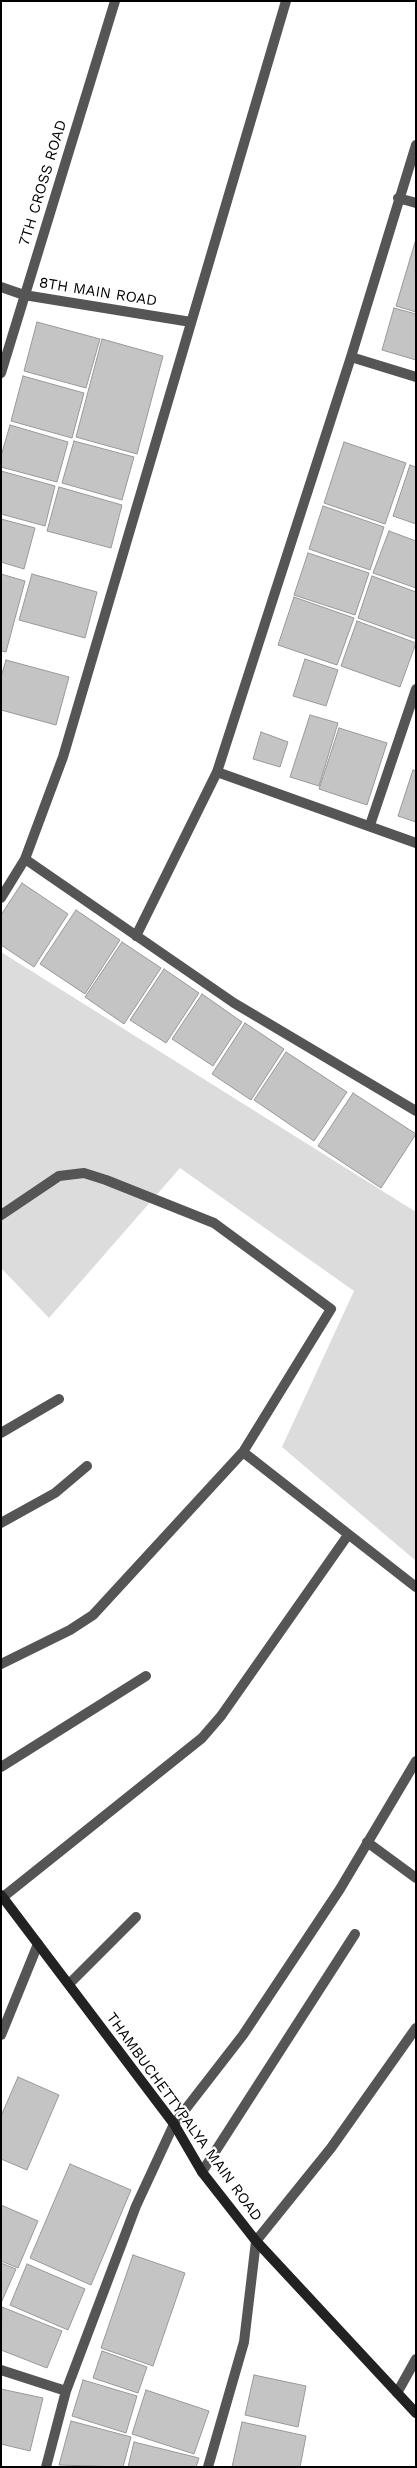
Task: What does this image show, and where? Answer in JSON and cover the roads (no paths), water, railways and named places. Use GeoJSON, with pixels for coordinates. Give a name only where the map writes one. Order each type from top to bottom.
{"type":"FeatureCollection","features":[{"type":"Feature","properties":{"kind":"main road","name":"THAMBUCHETTYPALYA MAIN ROAD"},"geometry":{"type":"LineString","coordinates":[[2,1896],[174,2124],[202,2172],[256,2241],[416,2413]]}},
{"type":"Feature","properties":{"kind":"street","name":"7TH CROSS ROAD"},"geometry":{"type":"LineString","coordinates":[[1,373],[115,1]]}},
{"type":"Feature","properties":{"kind":"street"},"geometry":{"type":"LineString","coordinates":[[1,898],[26,859],[63,757],[286,1]]}},
{"type":"Feature","properties":{"kind":"street"},"geometry":{"type":"LineString","coordinates":[[136,936],[217,772],[351,357],[398,198],[416,145]]}},
{"type":"Feature","properties":{"kind":"street"},"geometry":{"type":"LineString","coordinates":[[398,198],[416,204]]}},
{"type":"Feature","properties":{"kind":"street","name":"8TH MAIN ROAD"},"geometry":{"type":"LineString","coordinates":[[1,287],[24,295],[191,322]]}},
{"type":"Feature","properties":{"kind":"street"},"geometry":{"type":"LineString","coordinates":[[351,357],[416,377]]}},
{"type":"Feature","properties":{"kind":"street"},"geometry":{"type":"LineString","coordinates":[[370,825],[416,689]]}},
{"type":"Feature","properties":{"kind":"street"},"geometry":{"type":"LineString","coordinates":[[217,772],[416,843]]}},
{"type":"Feature","properties":{"kind":"street"},"geometry":{"type":"LineString","coordinates":[[26,859],[234,1003],[416,1111]]}},
{"type":"Feature","properties":{"kind":"street"},"geometry":{"type":"LineString","coordinates":[[1,1215],[59,1176],[84,1173],[214,1223],[331,1309],[243,1452],[93,1615],[70,1630],[1,1664]]}},
{"type":"Feature","properties":{"kind":"street"},"geometry":{"type":"LineString","coordinates":[[1,1433],[59,1398]]}},
{"type":"Feature","properties":{"kind":"street"},"geometry":{"type":"LineString","coordinates":[[243,1452],[416,1587]]}},
{"type":"Feature","properties":{"kind":"street"},"geometry":{"type":"LineString","coordinates":[[1,1523],[55,1493],[87,1466]]}},
{"type":"Feature","properties":{"kind":"street"},"geometry":{"type":"LineString","coordinates":[[2,1896],[202,1738],[222,1716],[348,1535]]}},
{"type":"Feature","properties":{"kind":"street"},"geometry":{"type":"LineString","coordinates":[[1,1766],[146,1676]]}},
{"type":"Feature","properties":{"kind":"street"},"geometry":{"type":"LineString","coordinates":[[46,2467],[66,2391],[136,2206],[174,2124],[242,2035],[340,1889],[416,1761]]}},
{"type":"Feature","properties":{"kind":"street"},"geometry":{"type":"LineString","coordinates":[[367,1842],[416,1878]]}},
{"type":"Feature","properties":{"kind":"street"},"geometry":{"type":"LineString","coordinates":[[69,1984],[136,1917]]}},
{"type":"Feature","properties":{"kind":"street"},"geometry":{"type":"LineString","coordinates":[[202,2172],[355,1934]]}},
{"type":"Feature","properties":{"kind":"street"},"geometry":{"type":"LineString","coordinates":[[1,2035],[38,1944]]}},
{"type":"Feature","properties":{"kind":"street"},"geometry":{"type":"LineString","coordinates":[[208,2467],[244,2342],[256,2241],[330,2148],[416,2028]]}},
{"type":"Feature","properties":{"kind":"street"},"geometry":{"type":"LineString","coordinates":[[397,2393],[416,2359]]}},
{"type":"Feature","properties":{"kind":"street"},"geometry":{"type":"LineString","coordinates":[[1,2370],[66,2391]]}}]}
